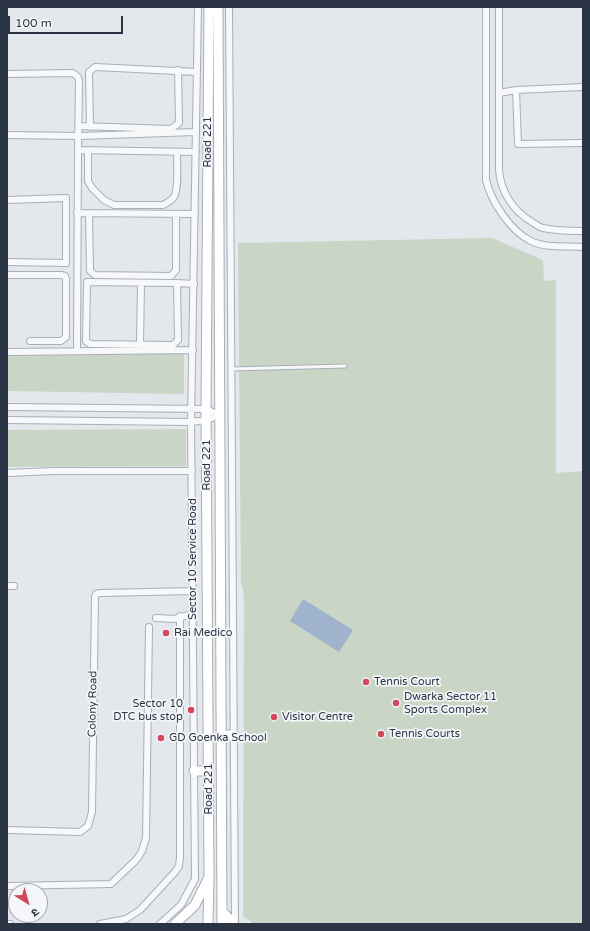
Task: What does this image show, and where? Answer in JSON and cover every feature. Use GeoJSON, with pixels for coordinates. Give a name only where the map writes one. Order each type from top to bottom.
{"type":"FeatureCollection","features":[{"type":"Feature","properties":{"kind":"main road","name":"Road 221"},"geometry":{"type":"LineString","coordinates":[[208,924],[206,409],[209,7]]}},
{"type":"Feature","properties":{"kind":"main road","name":"Road 221"},"geometry":{"type":"LineString","coordinates":[[218,7],[222,924]]}},
{"type":"Feature","properties":{"kind":"main road"},"geometry":{"type":"LineString","coordinates":[[221,735],[234,735]]}},
{"type":"Feature","properties":{"kind":"main road"},"geometry":{"type":"LineString","coordinates":[[194,771],[208,771]]}},
{"type":"Feature","properties":{"kind":"main road"},"geometry":{"type":"LineString","coordinates":[[175,924],[195,905],[209,876]]}},
{"type":"Feature","properties":{"kind":"main road"},"geometry":{"type":"LineString","coordinates":[[222,910],[235,924]]}},
{"type":"Feature","properties":{"kind":"street","name":"Sector 10 Service Road"},"geometry":{"type":"LineString","coordinates":[[160,924],[181,905],[195,879],[191,409],[198,7]]}},
{"type":"Feature","properties":{"kind":"street"},"geometry":{"type":"LineString","coordinates":[[229,7],[235,924]]}},
{"type":"Feature","properties":{"kind":"street"},"geometry":{"type":"LineString","coordinates":[[486,7],[486,180],[489,190],[495,204],[502,214],[520,233],[531,241],[542,244],[583,247]]}},
{"type":"Feature","properties":{"kind":"street"},"geometry":{"type":"LineString","coordinates":[[499,7],[499,178],[505,194],[514,208],[528,220],[541,228],[560,231],[583,231]]}},
{"type":"Feature","properties":{"kind":"street"},"geometry":{"type":"LineString","coordinates":[[90,127],[89,72],[92,69],[178,70],[197,72]]}},
{"type":"Feature","properties":{"kind":"street"},"geometry":{"type":"LineString","coordinates":[[79,126],[171,129],[179,123],[178,70]]}},
{"type":"Feature","properties":{"kind":"street"},"geometry":{"type":"LineString","coordinates":[[7,74],[72,73],[76,74],[78,77],[77,351]]}},
{"type":"Feature","properties":{"kind":"street"},"geometry":{"type":"LineString","coordinates":[[499,93],[516,90],[583,87]]}},
{"type":"Feature","properties":{"kind":"street"},"geometry":{"type":"LineString","coordinates":[[516,90],[518,144],[583,143]]}},
{"type":"Feature","properties":{"kind":"street"},"geometry":{"type":"LineString","coordinates":[[7,135],[78,136],[196,132]]}},
{"type":"Feature","properties":{"kind":"street"},"geometry":{"type":"LineString","coordinates":[[78,150],[196,152]]}},
{"type":"Feature","properties":{"kind":"street"},"geometry":{"type":"LineString","coordinates":[[88,151],[88,181],[92,188],[100,196],[114,206],[163,205],[174,198],[176,191],[177,152]]}},
{"type":"Feature","properties":{"kind":"street"},"geometry":{"type":"LineString","coordinates":[[7,200],[66,198],[66,263],[7,262]]}},
{"type":"Feature","properties":{"kind":"street"},"geometry":{"type":"LineString","coordinates":[[77,213],[195,214]]}},
{"type":"Feature","properties":{"kind":"street"},"geometry":{"type":"LineString","coordinates":[[89,213],[90,271],[93,274],[171,276],[176,270],[176,214]]}},
{"type":"Feature","properties":{"kind":"street"},"geometry":{"type":"LineString","coordinates":[[7,275],[65,276],[66,337],[61,341],[30,341]]}},
{"type":"Feature","properties":{"kind":"street"},"geometry":{"type":"LineString","coordinates":[[87,282],[86,342],[90,344],[173,345],[178,340],[177,283]]}},
{"type":"Feature","properties":{"kind":"street"},"geometry":{"type":"LineString","coordinates":[[77,283],[194,284]]}},
{"type":"Feature","properties":{"kind":"street"},"geometry":{"type":"LineString","coordinates":[[140,344],[141,283]]}},
{"type":"Feature","properties":{"kind":"street"},"geometry":{"type":"LineString","coordinates":[[7,352],[193,350]]}},
{"type":"Feature","properties":{"kind":"street"},"geometry":{"type":"LineString","coordinates":[[7,407],[206,409],[219,415]]}},
{"type":"Feature","properties":{"kind":"street"},"geometry":{"type":"LineString","coordinates":[[7,420],[191,422],[207,420],[219,415]]}},
{"type":"Feature","properties":{"kind":"street"},"geometry":{"type":"LineString","coordinates":[[7,472],[192,471]]}},
{"type":"Feature","properties":{"kind":"street","name":"Colony Road"},"geometry":{"type":"LineString","coordinates":[[7,830],[80,832],[84,831],[88,826],[92,812],[94,604],[96,594],[193,591]]}},
{"type":"Feature","properties":{"kind":"street"},"geometry":{"type":"LineString","coordinates":[[156,618],[174,619],[180,616],[193,614]]}},
{"type":"Feature","properties":{"kind":"street"},"geometry":{"type":"LineString","coordinates":[[100,924],[126,919],[140,910],[179,866],[180,616]]}},
{"type":"Feature","properties":{"kind":"street"},"geometry":{"type":"LineString","coordinates":[[7,886],[111,884],[142,851],[146,838],[149,627]]}},
{"type":"Feature","properties":{"kind":"lane"},"geometry":{"type":"LineString","coordinates":[[231,369],[345,366]]}},
{"type":"Feature","properties":{"kind":"green space"},"geometry":{"type":"Polygon","coordinates":[[[492,238],[543,260],[544,281],[556,280],[556,473],[583,471],[583,924],[254,924],[243,916],[244,603],[241,583],[238,243],[492,238]]]}},
{"type":"Feature","properties":{"kind":"green space"},"geometry":{"type":"Polygon","coordinates":[[[7,351],[184,352],[184,394],[7,391],[7,351]]]}},
{"type":"Feature","properties":{"kind":"green space"},"geometry":{"type":"Polygon","coordinates":[[[186,429],[186,466],[7,467],[7,430],[186,429]]]}},
{"type":"Feature","properties":{"kind":"water"},"geometry":{"type":"Polygon","coordinates":[[[303,599],[353,630],[339,652],[290,621],[303,599]]]}},
{"type":"Feature","properties":{"kind":"place","name":"Rai Medico"},"geometry":{"type":"Point","coordinates":[166,633]}},
{"type":"Feature","properties":{"kind":"place","name":"Tennis Court"},"geometry":{"type":"Point","coordinates":[366,682]}},
{"type":"Feature","properties":{"kind":"place","name":"Dwarka Sector 11 Sports Complex"},"geometry":{"type":"Point","coordinates":[396,703]}},
{"type":"Feature","properties":{"kind":"place","name":"Sector 10 DTC bus stop"},"geometry":{"type":"Point","coordinates":[191,710]}},
{"type":"Feature","properties":{"kind":"place","name":"Visitor Centre"},"geometry":{"type":"Point","coordinates":[274,717]}},
{"type":"Feature","properties":{"kind":"place","name":"Tennis Courts"},"geometry":{"type":"Point","coordinates":[381,734]}},
{"type":"Feature","properties":{"kind":"place","name":"GD Goenka School"},"geometry":{"type":"Point","coordinates":[161,738]}}]}
